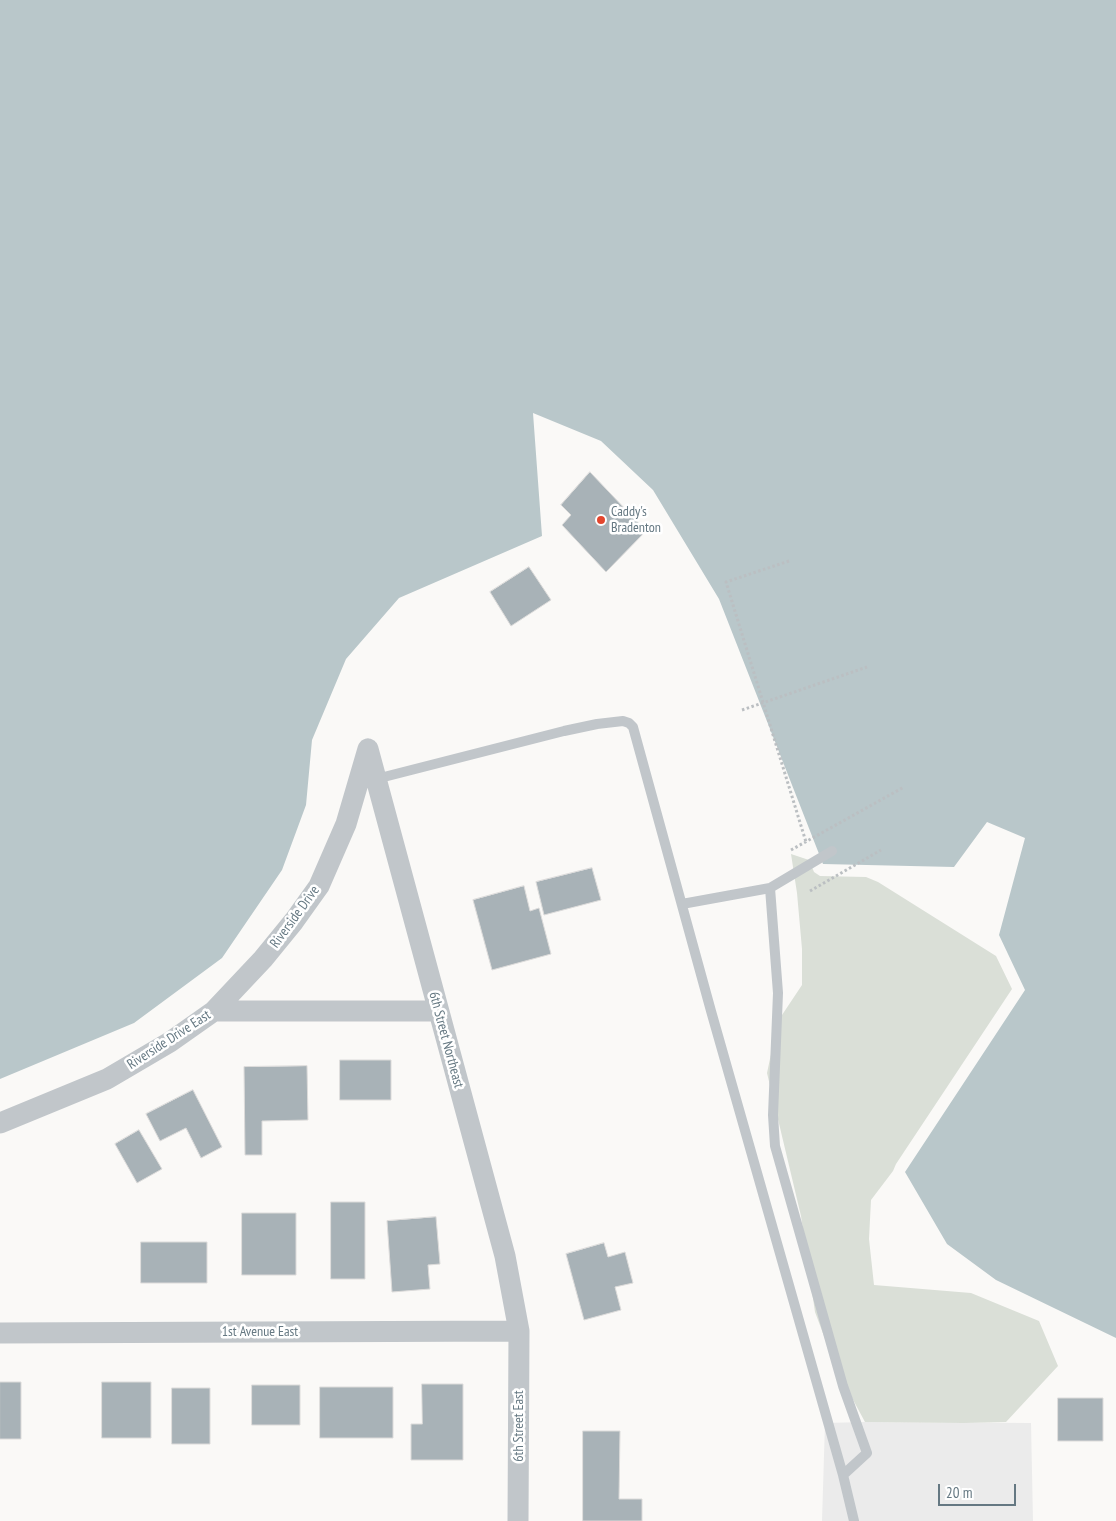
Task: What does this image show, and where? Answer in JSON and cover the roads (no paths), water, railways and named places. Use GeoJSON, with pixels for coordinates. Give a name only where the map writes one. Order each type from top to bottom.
{"type":"FeatureCollection","features":[{"type":"Feature","properties":{"kind":"street","name":"6th Street Northeast"},"geometry":{"type":"LineString","coordinates":[[368,749],[505,1256],[519,1331]]}},
{"type":"Feature","properties":{"kind":"street","name":"Riverside Drive"},"geometry":{"type":"LineString","coordinates":[[214,1011],[263,959],[319,886],[346,824],[368,749]]}},
{"type":"Feature","properties":{"kind":"street","name":"Riverside Drive East"},"geometry":{"type":"LineString","coordinates":[[0,1123],[107,1079],[170,1042],[214,1011],[438,1011]]}},
{"type":"Feature","properties":{"kind":"street","name":"1st Avenue East"},"geometry":{"type":"LineString","coordinates":[[0,1333],[519,1331]]}},
{"type":"Feature","properties":{"kind":"street","name":"6th Street East"},"geometry":{"type":"LineString","coordinates":[[518,1521],[519,1331]]}},
{"type":"Feature","properties":{"kind":"lane"},"geometry":{"type":"LineString","coordinates":[[376,779],[581,727],[623,721],[633,727],[843,1475],[854,1521]]}},
{"type":"Feature","properties":{"kind":"lane"},"geometry":{"type":"LineString","coordinates":[[682,904],[770,888],[832,851]]}},
{"type":"Feature","properties":{"kind":"lane"},"geometry":{"type":"LineString","coordinates":[[770,888],[778,992],[774,1115],[775,1146],[843,1386],[867,1453],[843,1475]]}},
{"type":"Feature","properties":{"kind":"place","name":"Caddy's Bradenton"},"geometry":{"type":"Point","coordinates":[601,520]}}]}
